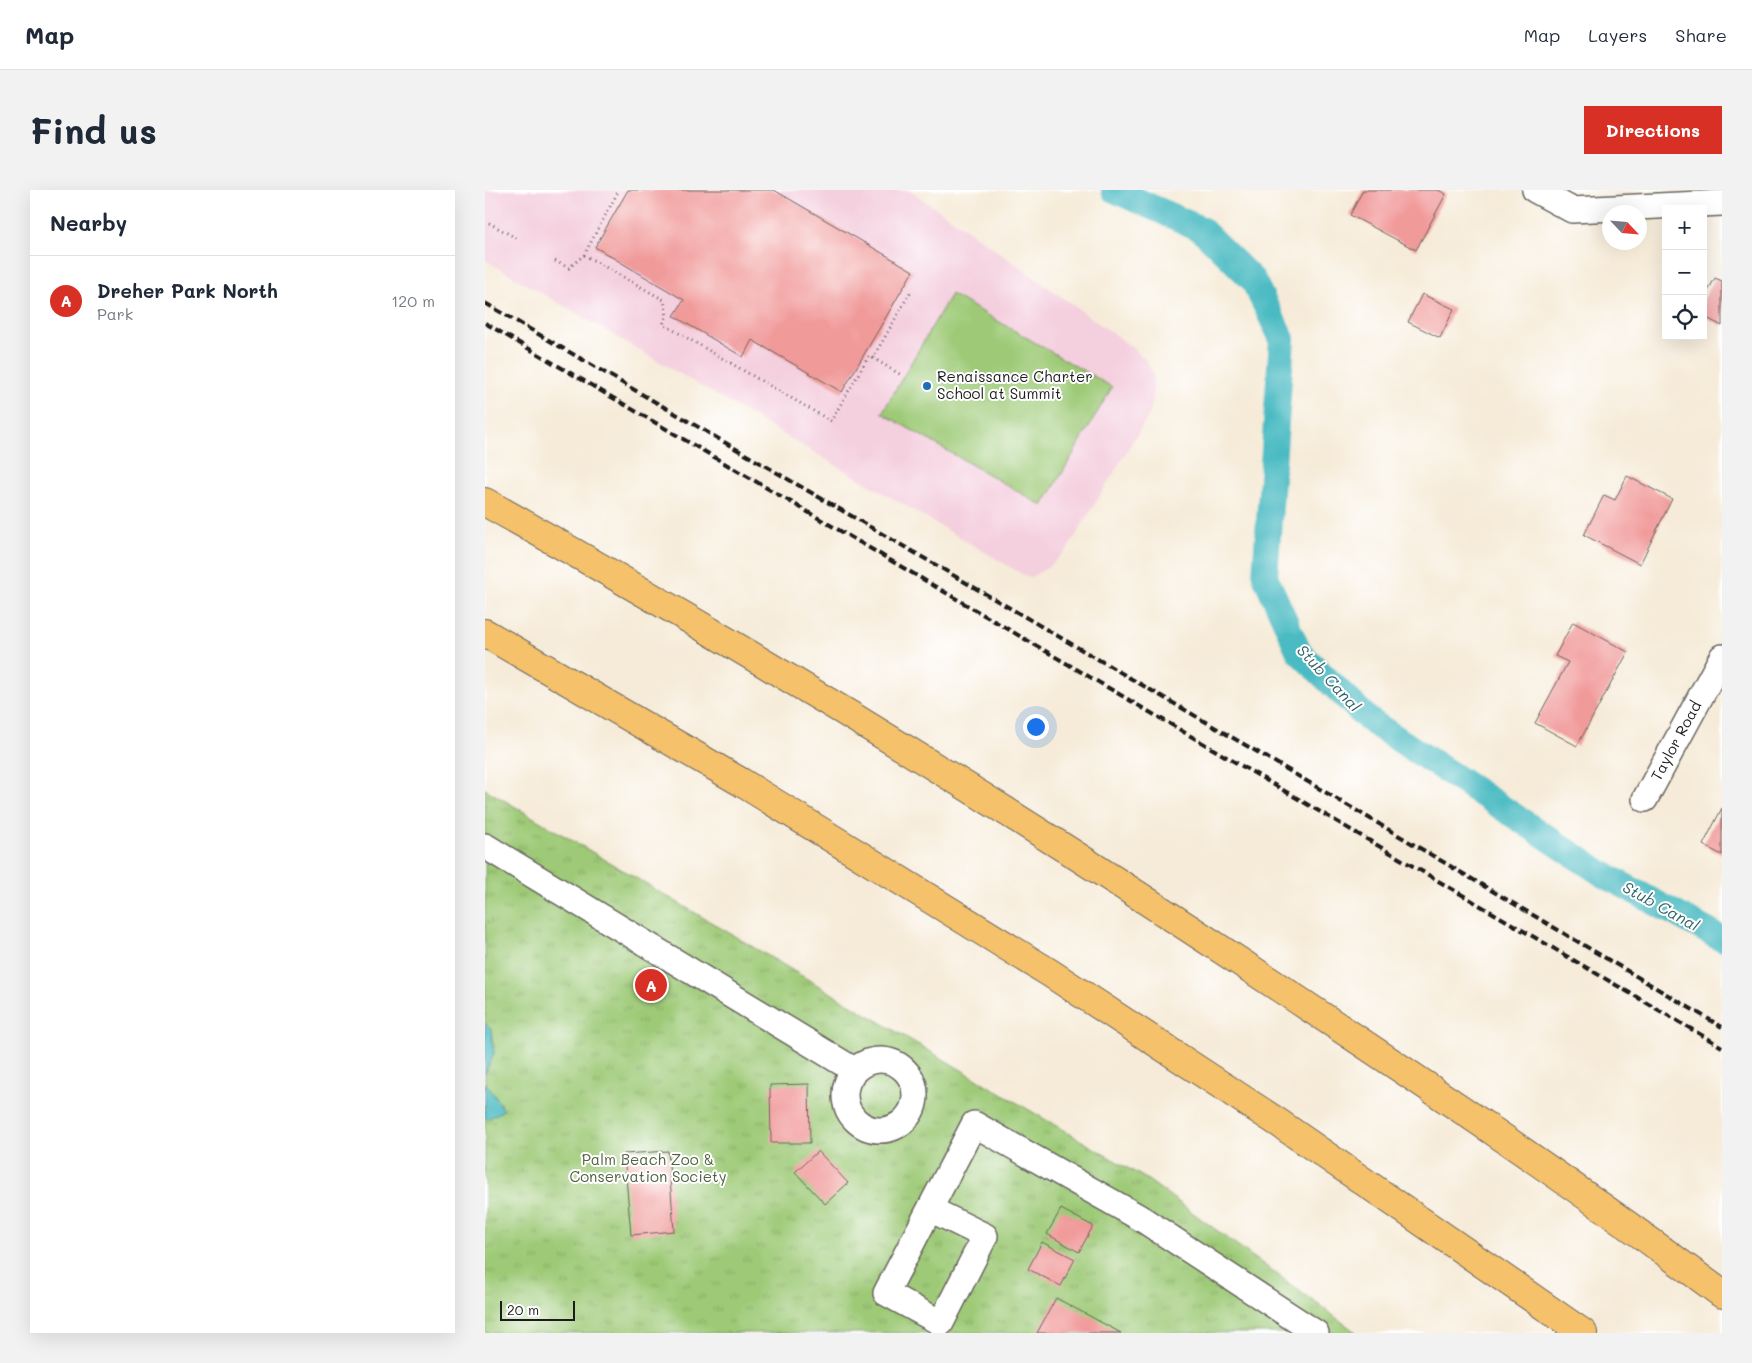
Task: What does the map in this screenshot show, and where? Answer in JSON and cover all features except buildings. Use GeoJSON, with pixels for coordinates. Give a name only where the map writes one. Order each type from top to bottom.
{"type":"FeatureCollection","features":[{"type":"Feature","properties":{"kind":"highway"},"geometry":{"type":"LineString","coordinates":[[485,502],[637,589],[873,729],[1107,875],[1425,1085],[1575,1188],[1722,1294]]}},
{"type":"Feature","properties":{"kind":"highway"},"geometry":{"type":"LineString","coordinates":[[485,633],[749,787],[1050,973],[1279,1123],[1583,1333]]}},
{"type":"Feature","properties":{"kind":"street"},"geometry":{"type":"LineString","coordinates":[[1535,190],[1572,210],[1722,203]]}},
{"type":"Feature","properties":{"kind":"street","name":"Taylor Road"},"geometry":{"type":"LineString","coordinates":[[1645,798],[1722,657]]}},
{"type":"Feature","properties":{"kind":"street"},"geometry":{"type":"LineString","coordinates":[[485,846],[855,1070]]}},
{"type":"Feature","properties":{"kind":"street"},"geometry":{"type":"LineString","coordinates":[[930,1208],[985,1236],[941,1323],[886,1293],[930,1208],[974,1124],[1142,1219],[1316,1333]]}},
{"type":"Feature","properties":{"kind":"path"},"geometry":{"type":"LineString","coordinates":[[555,261],[569,268],[583,255],[619,190]]}},
{"type":"Feature","properties":{"kind":"path"},"geometry":{"type":"LineString","coordinates":[[489,223],[518,239]]}},
{"type":"Feature","properties":{"kind":"path"},"geometry":{"type":"LineString","coordinates":[[583,255],[664,300],[667,316],[663,324],[831,421],[869,356],[901,375]]}},
{"type":"Feature","properties":{"kind":"path"},"geometry":{"type":"LineString","coordinates":[[873,358],[911,291]]}},
{"type":"Feature","properties":{"kind":"shaded area","name":"Renaissance Charter School at Summit"},"geometry":{"type":"Polygon","coordinates":[[[485,190],[908,190],[948,216],[1132,347],[1146,360],[1153,374],[1153,397],[1150,413],[1067,550],[1047,568],[1029,578],[485,260],[485,190]]]}},
{"type":"Feature","properties":{"kind":"green space"},"geometry":{"type":"Polygon","coordinates":[[[951,294],[1112,387],[1043,506],[882,413],[951,294]]]}},
{"type":"Feature","properties":{"kind":"green space","name":"Palm Beach Zoo & Conservation Society"},"geometry":{"type":"Polygon","coordinates":[[[485,789],[1148,1180],[1357,1333],[485,1333],[485,789]]]}},
{"type":"Feature","properties":{"kind":"water"},"geometry":{"type":"Polygon","coordinates":[[[485,1023],[491,1029],[494,1053],[485,1074],[485,1023]]]}},
{"type":"Feature","properties":{"kind":"water"},"geometry":{"type":"Polygon","coordinates":[[[485,1082],[504,1110],[488,1119],[485,1117],[485,1082]]]}},
{"type":"Feature","properties":{"kind":"waterway","name":"Stub Canal"},"geometry":{"type":"LineString","coordinates":[[1114,190],[1201,229],[1253,280],[1282,339],[1265,576],[1299,652],[1369,720],[1601,873],[1722,939]]}},
{"type":"Feature","properties":{"kind":"railway"},"geometry":{"type":"LineString","coordinates":[[485,303],[1266,757],[1722,1027]]}},
{"type":"Feature","properties":{"kind":"railway"},"geometry":{"type":"LineString","coordinates":[[485,323],[1722,1047]]}},
{"type":"Feature","properties":{"kind":"place","name":"Renaissance Charter School at Summit"},"geometry":{"type":"Point","coordinates":[927,386]}},
{"type":"Feature","properties":{"kind":"place","name":"Dreher Park North"},"geometry":{"type":"Point","coordinates":[651,985]}}]}
